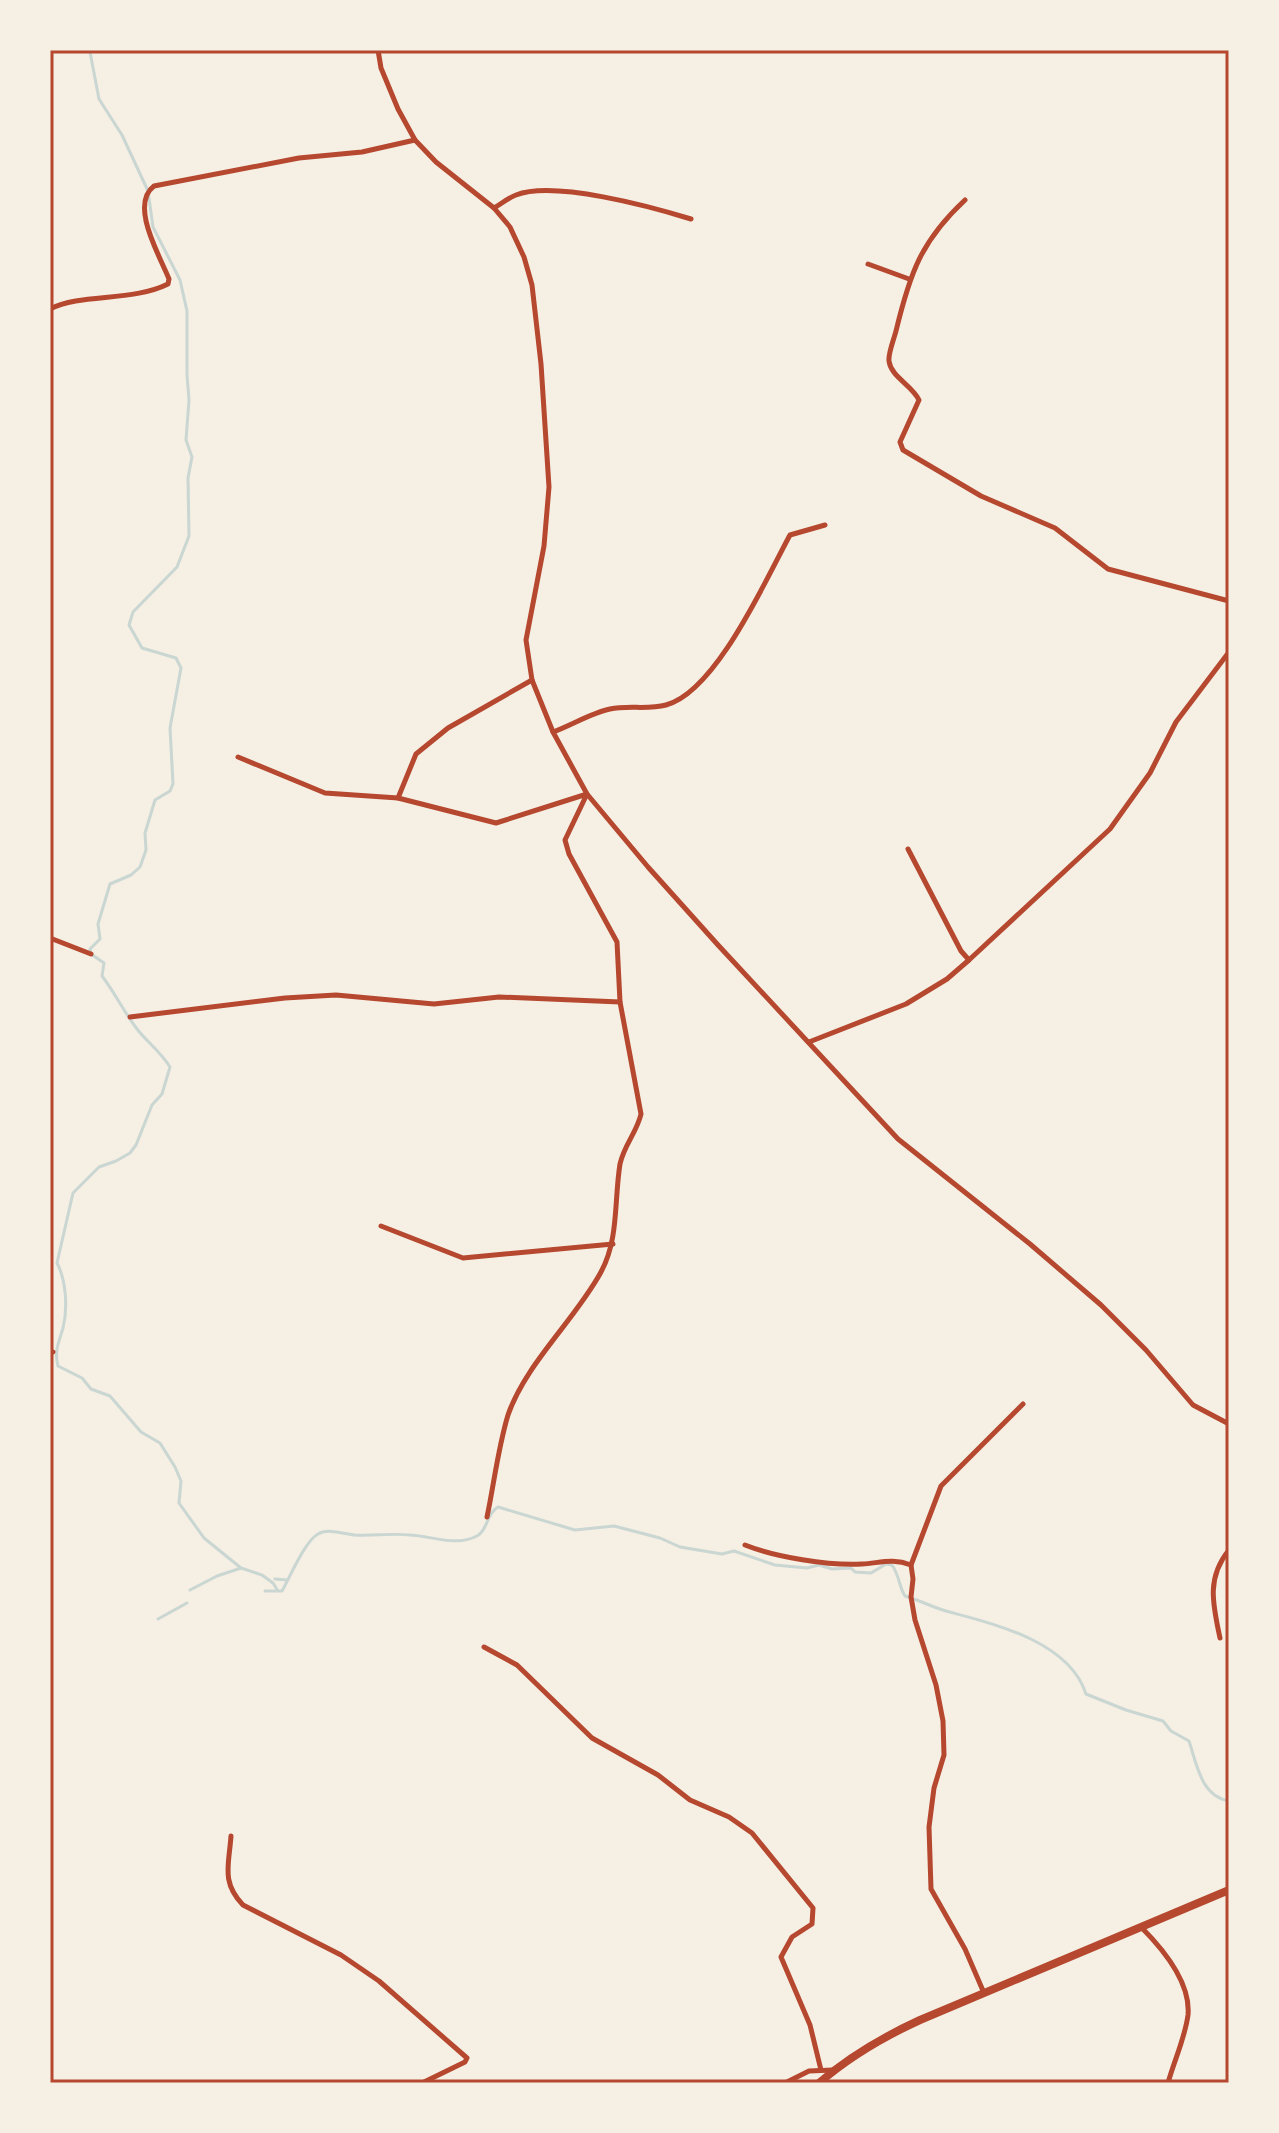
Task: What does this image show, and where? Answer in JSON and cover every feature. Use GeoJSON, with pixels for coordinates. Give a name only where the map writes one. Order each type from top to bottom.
{"type":"FeatureCollection","features":[{"type":"Feature","properties":{"kind":"highway"},"geometry":{"type":"LineString","coordinates":[[819,2083],[834,2069],[880,2039],[1229,1890]]}},
{"type":"Feature","properties":{"kind":"street"},"geometry":{"type":"LineString","coordinates":[[378,50],[381,68],[415,140],[436,162],[494,208],[510,227],[524,257],[532,285],[549,487],[544,546],[526,640],[532,680],[553,732],[587,794],[648,867],[898,1139],[1101,1305],[1146,1350],[1193,1405],[1229,1424]]}},
{"type":"Feature","properties":{"kind":"street"},"geometry":{"type":"LineString","coordinates":[[50,309],[64,304],[143,293],[168,284],[169,279],[146,224],[145,197],[154,186],[299,158],[362,152],[415,140]]}},
{"type":"Feature","properties":{"kind":"street"},"geometry":{"type":"LineString","coordinates":[[494,208],[517,194],[558,191],[642,203],[691,219]]}},
{"type":"Feature","properties":{"kind":"street"},"geometry":{"type":"LineString","coordinates":[[965,200],[939,224],[909,279],[889,360],[894,374],[914,389],[919,400],[903,430],[900,442],[903,450],[981,496],[1055,528],[1108,569],[1229,601]]}},
{"type":"Feature","properties":{"kind":"street"},"geometry":{"type":"LineString","coordinates":[[868,264],[909,279]]}},
{"type":"Feature","properties":{"kind":"street"},"geometry":{"type":"LineString","coordinates":[[553,732],[610,709],[666,705],[693,691],[741,626],[790,535],[825,525]]}},
{"type":"Feature","properties":{"kind":"street"},"geometry":{"type":"LineString","coordinates":[[809,1042],[906,1004],[947,979],[969,960],[1110,829],[1150,773],[1176,722],[1229,652]]}},
{"type":"Feature","properties":{"kind":"street"},"geometry":{"type":"LineString","coordinates":[[398,798],[416,754],[448,728],[532,680]]}},
{"type":"Feature","properties":{"kind":"street"},"geometry":{"type":"LineString","coordinates":[[238,757],[325,793],[398,798],[496,823],[587,794]]}},
{"type":"Feature","properties":{"kind":"street"},"geometry":{"type":"LineString","coordinates":[[487,1517],[509,1413],[536,1364],[601,1272],[613,1244],[621,1161],[641,1114],[620,1002],[617,942],[569,854],[565,840],[587,794]]}},
{"type":"Feature","properties":{"kind":"street"},"geometry":{"type":"LineString","coordinates":[[908,849],[961,951],[969,960]]}},
{"type":"Feature","properties":{"kind":"street"},"geometry":{"type":"LineString","coordinates":[[50,938],[91,954]]}},
{"type":"Feature","properties":{"kind":"street"},"geometry":{"type":"LineString","coordinates":[[130,1017],[285,998],[336,995],[434,1004],[499,997],[620,1002]]}},
{"type":"Feature","properties":{"kind":"street"},"geometry":{"type":"LineString","coordinates":[[381,1226],[463,1258],[613,1244]]}},
{"type":"Feature","properties":{"kind":"street"},"geometry":{"type":"LineString","coordinates":[[984,1993],[965,1949],[931,1889],[929,1827],[934,1788],[944,1755],[943,1721],[936,1685],[915,1620],[911,1565],[941,1486],[1023,1404]]}},
{"type":"Feature","properties":{"kind":"street"},"geometry":{"type":"LineString","coordinates":[[745,1545],[766,1554],[826,1563],[861,1565],[896,1559],[911,1565]]}},
{"type":"Feature","properties":{"kind":"street"},"geometry":{"type":"LineString","coordinates":[[1220,1638],[1212,1599],[1217,1564],[1229,1550]]}},
{"type":"Feature","properties":{"kind":"street"},"geometry":{"type":"LineString","coordinates":[[484,1647],[517,1665],[592,1738],[658,1775],[690,1800],[729,1817],[752,1833],[787,1872],[813,1908],[813,1917],[812,1924],[792,1937],[781,1957],[810,2025],[821,2070]]}},
{"type":"Feature","properties":{"kind":"street"},"geometry":{"type":"LineString","coordinates":[[231,1836],[227,1881],[231,1892],[243,1905],[341,1955],[379,1981],[467,2058],[465,2062],[422,2083]]}},
{"type":"Feature","properties":{"kind":"street"},"geometry":{"type":"LineString","coordinates":[[1141,1927],[1167,1953],[1188,2006],[1188,2018],[1168,2083]]}},
{"type":"Feature","properties":{"kind":"street"},"geometry":{"type":"LineString","coordinates":[[785,2083],[809,2071],[834,2069]]}},
{"type":"Feature","properties":{"kind":"waterway"},"geometry":{"type":"LineString","coordinates":[[85,50],[90,52],[99,99],[122,135],[148,191],[153,227],[180,280],[187,311],[189,400],[186,440],[192,457],[188,478],[189,536],[177,567],[133,612],[129,625],[142,648],[176,658],[181,668],[170,728],[173,784],[170,791],[155,800],[145,833],[146,850],[140,867],[131,875],[110,884],[98,924],[100,939],[90,949],[91,954],[104,963],[102,976],[132,1023],[170,1067],[162,1094],[152,1105],[130,1153],[99,1167],[73,1193],[57,1263],[66,1303],[57,1351],[58,1366],[82,1378],[91,1389],[110,1396],[141,1432],[160,1443],[181,1481],[179,1503],[204,1538],[241,1568],[262,1575],[278,1591],[282,1591],[308,1544],[322,1532],[403,1534],[461,1541],[481,1533],[498,1507],[575,1530],[614,1526],[660,1538],[680,1547],[722,1554],[734,1551],[775,1565],[807,1568],[819,1565],[871,1573],[886,1564],[892,1565],[905,1596],[1028,1638],[1064,1660],[1086,1694],[1163,1721],[1171,1731],[1189,1741],[1206,1786],[1212,1793],[1229,1801]]}},
{"type":"Feature","properties":{"kind":"waterway"},"geometry":{"type":"LineString","coordinates":[[190,1590],[241,1568]]}},
{"type":"Feature","properties":{"kind":"waterway"},"geometry":{"type":"LineString","coordinates":[[275,1579],[287,1580]]}},
{"type":"Feature","properties":{"kind":"waterway"},"geometry":{"type":"LineString","coordinates":[[265,1591],[277,1591]]}},
{"type":"Feature","properties":{"kind":"waterway"},"geometry":{"type":"LineString","coordinates":[[158,1619],[187,1603]]}}]}
